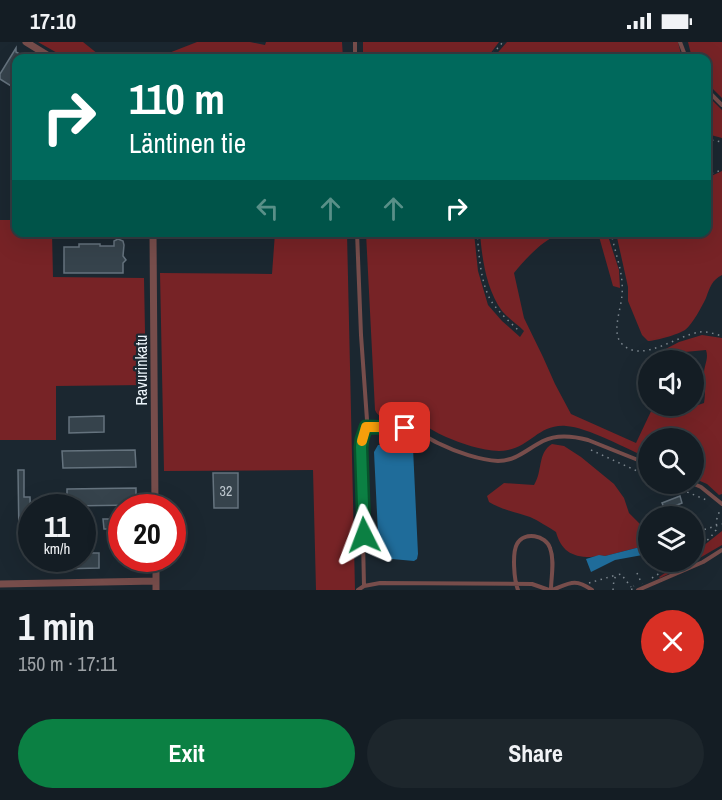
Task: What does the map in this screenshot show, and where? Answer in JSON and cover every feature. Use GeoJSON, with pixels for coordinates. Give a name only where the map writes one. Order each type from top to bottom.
{"type":"FeatureCollection","features":[{"type":"Feature","properties":{"kind":"street"},"geometry":{"type":"LineString","coordinates":[[26,42],[46,54]]}},
{"type":"Feature","properties":{"kind":"street","name":"Ravurinkatu"},"geometry":{"type":"LineString","coordinates":[[153,237],[155,494]]}},
{"type":"Feature","properties":{"kind":"street"},"geometry":{"type":"LineString","coordinates":[[156,572],[156,590]]}},
{"type":"Feature","properties":{"kind":"street"},"geometry":{"type":"LineString","coordinates":[[0,584],[156,581]]}},
{"type":"Feature","properties":{"kind":"lane"},"geometry":{"type":"LineString","coordinates":[[711,94],[722,105]]}},
{"type":"Feature","properties":{"kind":"lane"},"geometry":{"type":"LineString","coordinates":[[357,237],[367,420],[361,447],[364,586]]}},
{"type":"Feature","properties":{"kind":"lane"},"geometry":{"type":"LineString","coordinates":[[366,427],[405,428],[452,449],[496,461],[519,456],[543,441],[566,436],[588,440],[638,461]]}},
{"type":"Feature","properties":{"kind":"lane"},"geometry":{"type":"LineString","coordinates":[[704,489],[722,504]]}},
{"type":"Feature","properties":{"kind":"lane"},"geometry":{"type":"LineString","coordinates":[[518,590],[514,554],[516,545],[524,537],[537,536],[544,539],[551,550],[551,590]]}},
{"type":"Feature","properties":{"kind":"lane"},"geometry":{"type":"LineString","coordinates":[[641,589],[703,562],[722,550]]}},
{"type":"Feature","properties":{"kind":"lane"},"geometry":{"type":"LineString","coordinates":[[358,590],[364,586],[380,583],[532,584],[551,590],[580,582],[592,590]]}},
{"type":"Feature","properties":{"kind":"lane"},"geometry":{"type":"LineString","coordinates":[[568,590],[570,583]]}},
{"type":"Feature","properties":{"kind":"lane"},"geometry":{"type":"LineString","coordinates":[[488,590],[489,584]]}},
{"type":"Feature","properties":{"kind":"path"},"geometry":{"type":"LineString","coordinates":[[492,54],[503,42]]}},
{"type":"Feature","properties":{"kind":"path"},"geometry":{"type":"LineString","coordinates":[[477,237],[480,265],[489,297],[499,312],[519,331]]}},
{"type":"Feature","properties":{"kind":"path"},"geometry":{"type":"LineString","coordinates":[[612,237],[623,284],[616,333],[620,342],[627,348],[638,352],[701,332],[722,336]]}},
{"type":"Feature","properties":{"kind":"path"},"geometry":{"type":"LineString","coordinates":[[591,450],[638,471]]}},
{"type":"Feature","properties":{"kind":"path"},"geometry":{"type":"LineString","coordinates":[[693,494],[722,504],[716,530],[704,543]]}},
{"type":"Feature","properties":{"kind":"path"},"geometry":{"type":"LineString","coordinates":[[704,529],[722,524]]}},
{"type":"Feature","properties":{"kind":"path"},"geometry":{"type":"LineString","coordinates":[[584,585],[621,574],[632,589],[661,572]]}},
{"type":"Feature","properties":{"kind":"path"},"geometry":{"type":"LineString","coordinates":[[637,573],[641,589]]}},
{"type":"Feature","properties":{"kind":"path"},"geometry":{"type":"LineString","coordinates":[[613,590],[614,579],[617,575]]}},
{"type":"Feature","properties":{"kind":"shaded area"},"geometry":{"type":"Polygon","coordinates":[[[38,42],[83,42],[98,54],[59,54],[38,42]]]}},
{"type":"Feature","properties":{"kind":"shaded area"},"geometry":{"type":"Polygon","coordinates":[[[197,42],[250,42],[265,45],[266,42],[342,42],[343,54],[166,54],[197,42]]]}},
{"type":"Feature","properties":{"kind":"shaded area"},"geometry":{"type":"Polygon","coordinates":[[[363,42],[499,42],[490,54],[363,54],[363,42]]]}},
{"type":"Feature","properties":{"kind":"shaded area"},"geometry":{"type":"Polygon","coordinates":[[[507,42],[678,42],[681,54],[496,54],[507,42]]]}},
{"type":"Feature","properties":{"kind":"shaded area"},"geometry":{"type":"Polygon","coordinates":[[[688,42],[722,42],[722,98],[711,87],[711,54],[691,54],[688,42]]]}},
{"type":"Feature","properties":{"kind":"shaded area"},"geometry":{"type":"Polygon","coordinates":[[[711,99],[722,110],[722,138],[711,135],[711,99]]]}},
{"type":"Feature","properties":{"kind":"shaded area"},"geometry":{"type":"Polygon","coordinates":[[[722,171],[722,275],[712,284],[697,315],[685,330],[648,341],[642,335],[628,301],[628,287],[617,237],[711,237],[711,176],[722,171]]]}},
{"type":"Feature","properties":{"kind":"shaded area"},"geometry":{"type":"Polygon","coordinates":[[[0,220],[12,220],[12,237],[52,237],[53,277],[144,278],[146,385],[56,386],[56,440],[0,440],[0,220]]]}},
{"type":"Feature","properties":{"kind":"shaded area"},"geometry":{"type":"Polygon","coordinates":[[[275,237],[347,237],[355,590],[316,590],[313,470],[164,471],[160,273],[272,274],[275,237]]]}},
{"type":"Feature","properties":{"kind":"shaded area"},"geometry":{"type":"Polygon","coordinates":[[[366,237],[474,237],[478,271],[488,305],[520,337],[524,331],[502,311],[492,293],[484,263],[481,237],[553,237],[529,256],[514,273],[524,318],[571,414],[636,443],[638,439],[638,453],[585,430],[566,426],[549,428],[516,448],[493,451],[453,440],[417,422],[387,419],[378,415],[375,410],[366,237]]]}},
{"type":"Feature","properties":{"kind":"shaded area"},"geometry":{"type":"Polygon","coordinates":[[[599,237],[609,237],[619,270],[620,288],[613,286],[599,237]]]}},
{"type":"Feature","properties":{"kind":"shaded area"},"geometry":{"type":"Polygon","coordinates":[[[702,335],[722,338],[722,494],[719,495],[704,483],[704,428],[643,428],[649,416],[704,416],[706,350],[664,350],[679,342],[702,335]]]}},
{"type":"Feature","properties":{"kind":"shaded area"},"geometry":{"type":"Polygon","coordinates":[[[552,444],[564,446],[614,484],[624,498],[629,513],[638,522],[638,548],[605,556],[577,556],[564,548],[556,532],[543,524],[489,502],[487,496],[504,483],[534,485],[547,448],[552,444]]]}},
{"type":"Feature","properties":{"kind":"shaded area"},"geometry":{"type":"Polygon","coordinates":[[[722,531],[722,545],[704,555],[704,545],[722,531]]]}},
{"type":"Feature","properties":{"kind":"shaded area"},"geometry":{"type":"Polygon","coordinates":[[[666,572],[672,572],[660,578],[666,572]]]}},
{"type":"Feature","properties":{"kind":"water"},"geometry":{"type":"Polygon","coordinates":[[[378,445],[411,445],[413,448],[418,554],[414,561],[381,558],[379,554],[374,452],[378,445]]]}},
{"type":"Feature","properties":{"kind":"water"},"geometry":{"type":"Polygon","coordinates":[[[638,548],[638,556],[615,560],[591,572],[586,559],[599,555],[605,556],[638,548]]]}},
{"type":"Feature","properties":{"kind":"building"},"geometry":{"type":"Polygon","coordinates":[[[12,54],[11,86],[0,79],[0,74],[12,54]]]}},
{"type":"Feature","properties":{"kind":"building"},"geometry":{"type":"Polygon","coordinates":[[[118,239],[123,241],[124,245],[123,256],[126,260],[123,263],[123,273],[64,273],[64,247],[79,247],[79,244],[114,246],[114,241],[118,239]]]}},
{"type":"Feature","properties":{"kind":"building"},"geometry":{"type":"Polygon","coordinates":[[[104,416],[104,432],[69,433],[69,417],[104,416]]]}},
{"type":"Feature","properties":{"kind":"building"},"geometry":{"type":"Polygon","coordinates":[[[135,450],[136,467],[63,468],[62,451],[135,450]]]}},
{"type":"Feature","properties":{"kind":"building"},"geometry":{"type":"Polygon","coordinates":[[[18,470],[24,470],[24,494],[18,494],[18,470]]]}},
{"type":"Feature","properties":{"kind":"building"},"geometry":{"type":"Polygon","coordinates":[[[213,473],[238,473],[238,508],[214,508],[213,473]]]}},
{"type":"Feature","properties":{"kind":"building"},"geometry":{"type":"Polygon","coordinates":[[[136,488],[136,494],[108,494],[108,505],[96,506],[96,494],[67,494],[67,489],[136,488]]]}},
{"type":"Feature","properties":{"kind":"building"},"geometry":{"type":"Polygon","coordinates":[[[680,496],[682,503],[675,506],[663,506],[662,503],[680,496]]]}},
{"type":"Feature","properties":{"kind":"building"},"geometry":{"type":"Polygon","coordinates":[[[103,519],[108,519],[108,529],[104,529],[103,519]]]}},
{"type":"Feature","properties":{"kind":"building"},"geometry":{"type":"Polygon","coordinates":[[[96,553],[99,553],[99,568],[96,568],[96,553]]]}},
{"type":"Feature","properties":{"kind":"slow traffic"},"geometry":{"type":"LineString","coordinates":[[362,441],[366,427],[381,427]]}},
{"type":"Feature","properties":{"kind":"route"},"geometry":{"type":"LineString","coordinates":[[364,535],[361,447],[366,427],[405,428]]}}]}
